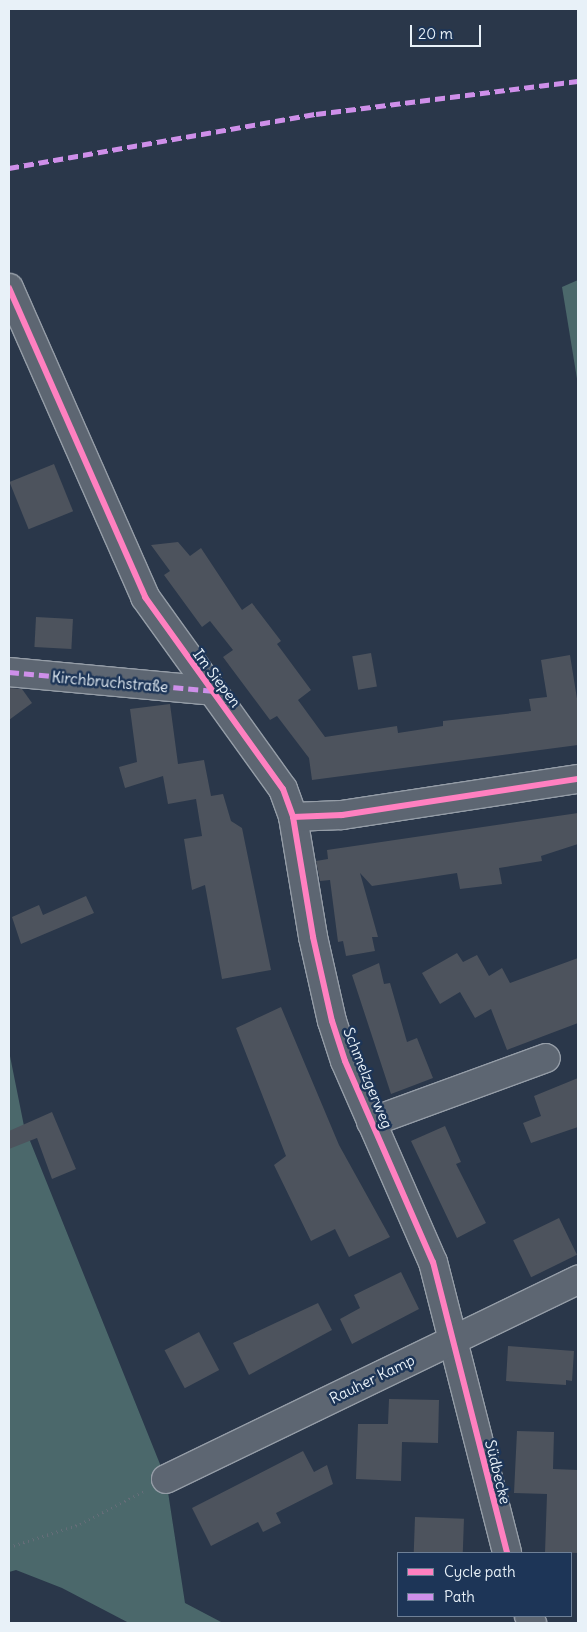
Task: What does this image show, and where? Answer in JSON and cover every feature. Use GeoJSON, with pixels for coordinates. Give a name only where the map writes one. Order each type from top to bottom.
{"type":"FeatureCollection","features":[{"type":"Feature","properties":{"kind":"street","name":"Im Siepen"},"geometry":{"type":"LineString","coordinates":[[9,288],[145,597],[212,691],[269,766],[293,817]]}},
{"type":"Feature","properties":{"kind":"street","name":"Kirchbruchstraße"},"geometry":{"type":"LineString","coordinates":[[9,672],[212,691]]}},
{"type":"Feature","properties":{"kind":"street"},"geometry":{"type":"LineString","coordinates":[[293,817],[342,815],[578,779]]}},
{"type":"Feature","properties":{"kind":"street","name":"Schmelzgerweg"},"geometry":{"type":"LineString","coordinates":[[293,817],[313,937],[332,1022],[371,1122],[433,1262],[454,1339]]}},
{"type":"Feature","properties":{"kind":"street","name":"Schmelzgerweg"},"geometry":{"type":"LineString","coordinates":[[371,1122],[546,1058]]}},
{"type":"Feature","properties":{"kind":"street","name":"Rauher Kamp"},"geometry":{"type":"LineString","coordinates":[[166,1479],[578,1280]]}},
{"type":"Feature","properties":{"kind":"street","name":"Südbecke"},"geometry":{"type":"LineString","coordinates":[[454,1339],[507,1552]]}},
{"type":"Feature","properties":{"kind":"path"},"geometry":{"type":"LineString","coordinates":[[9,1547],[80,1524],[166,1479]]}},
{"type":"Feature","properties":{"kind":"green space"},"geometry":{"type":"Polygon","coordinates":[[[578,280],[578,385],[562,287],[578,280]]]}},
{"type":"Feature","properties":{"kind":"green space"},"geometry":{"type":"Polygon","coordinates":[[[9,1051],[24,1126],[166,1479],[185,1603],[223,1623],[129,1623],[62,1588],[16,1570],[9,1572],[9,1051]]]}},
{"type":"Feature","properties":{"kind":"building"},"geometry":{"type":"Polygon","coordinates":[[[54,464],[73,511],[29,529],[9,482],[54,464]]]}},
{"type":"Feature","properties":{"kind":"building"},"geometry":{"type":"Polygon","coordinates":[[[178,542],[190,556],[201,548],[242,610],[252,603],[281,641],[277,644],[311,690],[298,700],[325,737],[397,726],[398,733],[443,726],[443,721],[531,711],[529,699],[547,697],[541,660],[570,655],[578,705],[578,745],[312,780],[309,758],[277,716],[270,720],[223,657],[233,650],[210,621],[202,627],[164,575],[170,571],[151,545],[178,542]]]}},
{"type":"Feature","properties":{"kind":"building"},"geometry":{"type":"Polygon","coordinates":[[[36,617],[73,619],[71,649],[34,647],[36,617]]]}},
{"type":"Feature","properties":{"kind":"building"},"geometry":{"type":"Polygon","coordinates":[[[371,653],[377,686],[358,690],[352,656],[371,653]]]}},
{"type":"Feature","properties":{"kind":"building"},"geometry":{"type":"Polygon","coordinates":[[[9,688],[22,689],[32,703],[9,720],[9,688]]]}},
{"type":"Feature","properties":{"kind":"building"},"geometry":{"type":"Polygon","coordinates":[[[170,704],[178,764],[204,760],[211,796],[223,794],[231,821],[242,828],[271,970],[222,979],[205,885],[192,890],[184,839],[202,836],[196,799],[168,804],[163,776],[125,788],[119,767],[137,762],[130,709],[170,704]]]}},
{"type":"Feature","properties":{"kind":"building"},"geometry":{"type":"Polygon","coordinates":[[[578,813],[578,844],[541,856],[542,861],[499,868],[502,884],[460,889],[457,873],[372,886],[360,873],[378,937],[372,937],[375,951],[346,956],[343,941],[338,942],[330,880],[320,881],[316,861],[328,859],[327,850],[578,813]]]}},
{"type":"Feature","properties":{"kind":"building"},"geometry":{"type":"Polygon","coordinates":[[[86,896],[94,913],[21,944],[12,917],[39,905],[43,915],[86,896]]]}},
{"type":"Feature","properties":{"kind":"building"},"geometry":{"type":"Polygon","coordinates":[[[457,953],[463,962],[477,955],[489,976],[502,968],[510,983],[578,958],[578,1023],[507,1050],[491,1009],[475,1018],[460,992],[440,1004],[422,973],[457,953]]]}},
{"type":"Feature","properties":{"kind":"building"},"geometry":{"type":"Polygon","coordinates":[[[379,963],[384,984],[390,983],[407,1042],[417,1038],[433,1078],[391,1094],[352,975],[379,963]]]}},
{"type":"Feature","properties":{"kind":"building"},"geometry":{"type":"Polygon","coordinates":[[[281,1007],[339,1145],[390,1237],[349,1257],[335,1229],[311,1241],[274,1165],[286,1156],[236,1028],[281,1007]]]}},
{"type":"Feature","properties":{"kind":"building"},"geometry":{"type":"Polygon","coordinates":[[[578,1078],[578,1127],[531,1143],[523,1123],[541,1116],[534,1096],[578,1078]]]}},
{"type":"Feature","properties":{"kind":"building"},"geometry":{"type":"Polygon","coordinates":[[[52,1112],[76,1169],[52,1179],[37,1138],[9,1149],[9,1131],[52,1112]]]}},
{"type":"Feature","properties":{"kind":"building"},"geometry":{"type":"Polygon","coordinates":[[[445,1126],[461,1162],[456,1164],[486,1223],[457,1238],[411,1141],[445,1126]]]}},
{"type":"Feature","properties":{"kind":"building"},"geometry":{"type":"Polygon","coordinates":[[[559,1218],[577,1255],[531,1277],[513,1240],[559,1218]]]}},
{"type":"Feature","properties":{"kind":"building"},"geometry":{"type":"Polygon","coordinates":[[[401,1272],[419,1309],[352,1344],[340,1319],[360,1308],[354,1295],[401,1272]]]}},
{"type":"Feature","properties":{"kind":"building"},"geometry":{"type":"Polygon","coordinates":[[[318,1303],[332,1330],[249,1375],[233,1343],[318,1303]]]}},
{"type":"Feature","properties":{"kind":"building"},"geometry":{"type":"Polygon","coordinates":[[[199,1332],[219,1370],[185,1388],[165,1350],[199,1332]]]}},
{"type":"Feature","properties":{"kind":"building"},"geometry":{"type":"Polygon","coordinates":[[[508,1346],[574,1351],[572,1381],[566,1380],[566,1385],[506,1381],[508,1346]]]}},
{"type":"Feature","properties":{"kind":"building"},"geometry":{"type":"Polygon","coordinates":[[[389,1399],[439,1400],[438,1443],[402,1442],[401,1481],[356,1479],[358,1424],[388,1424],[389,1399]]]}},
{"type":"Feature","properties":{"kind":"building"},"geometry":{"type":"Polygon","coordinates":[[[517,1431],[554,1432],[553,1469],[578,1470],[578,1553],[545,1552],[547,1494],[514,1493],[517,1431]]]}},
{"type":"Feature","properties":{"kind":"building"},"geometry":{"type":"Polygon","coordinates":[[[303,1451],[314,1472],[327,1465],[333,1484],[276,1513],[281,1523],[263,1532],[258,1522],[211,1546],[192,1508],[303,1451]]]}},
{"type":"Feature","properties":{"kind":"building"},"geometry":{"type":"Polygon","coordinates":[[[415,1517],[464,1519],[463,1552],[414,1552],[415,1517]]]}},
{"type":"Feature","properties":{"kind":"marked path"},"geometry":{"type":"LineString","coordinates":[[9,168],[316,114],[578,81]]}},
{"type":"Feature","properties":{"kind":"marked path"},"geometry":{"type":"LineString","coordinates":[[9,672],[212,691]]}},
{"type":"Feature","properties":{"kind":"cycle path"},"geometry":{"type":"LineString","coordinates":[[9,288],[145,597],[283,789],[293,817],[313,937],[332,1021],[345,1061],[433,1262],[507,1552]]}},
{"type":"Feature","properties":{"kind":"cycle path"},"geometry":{"type":"LineString","coordinates":[[293,817],[342,815],[578,779]]}}]}
